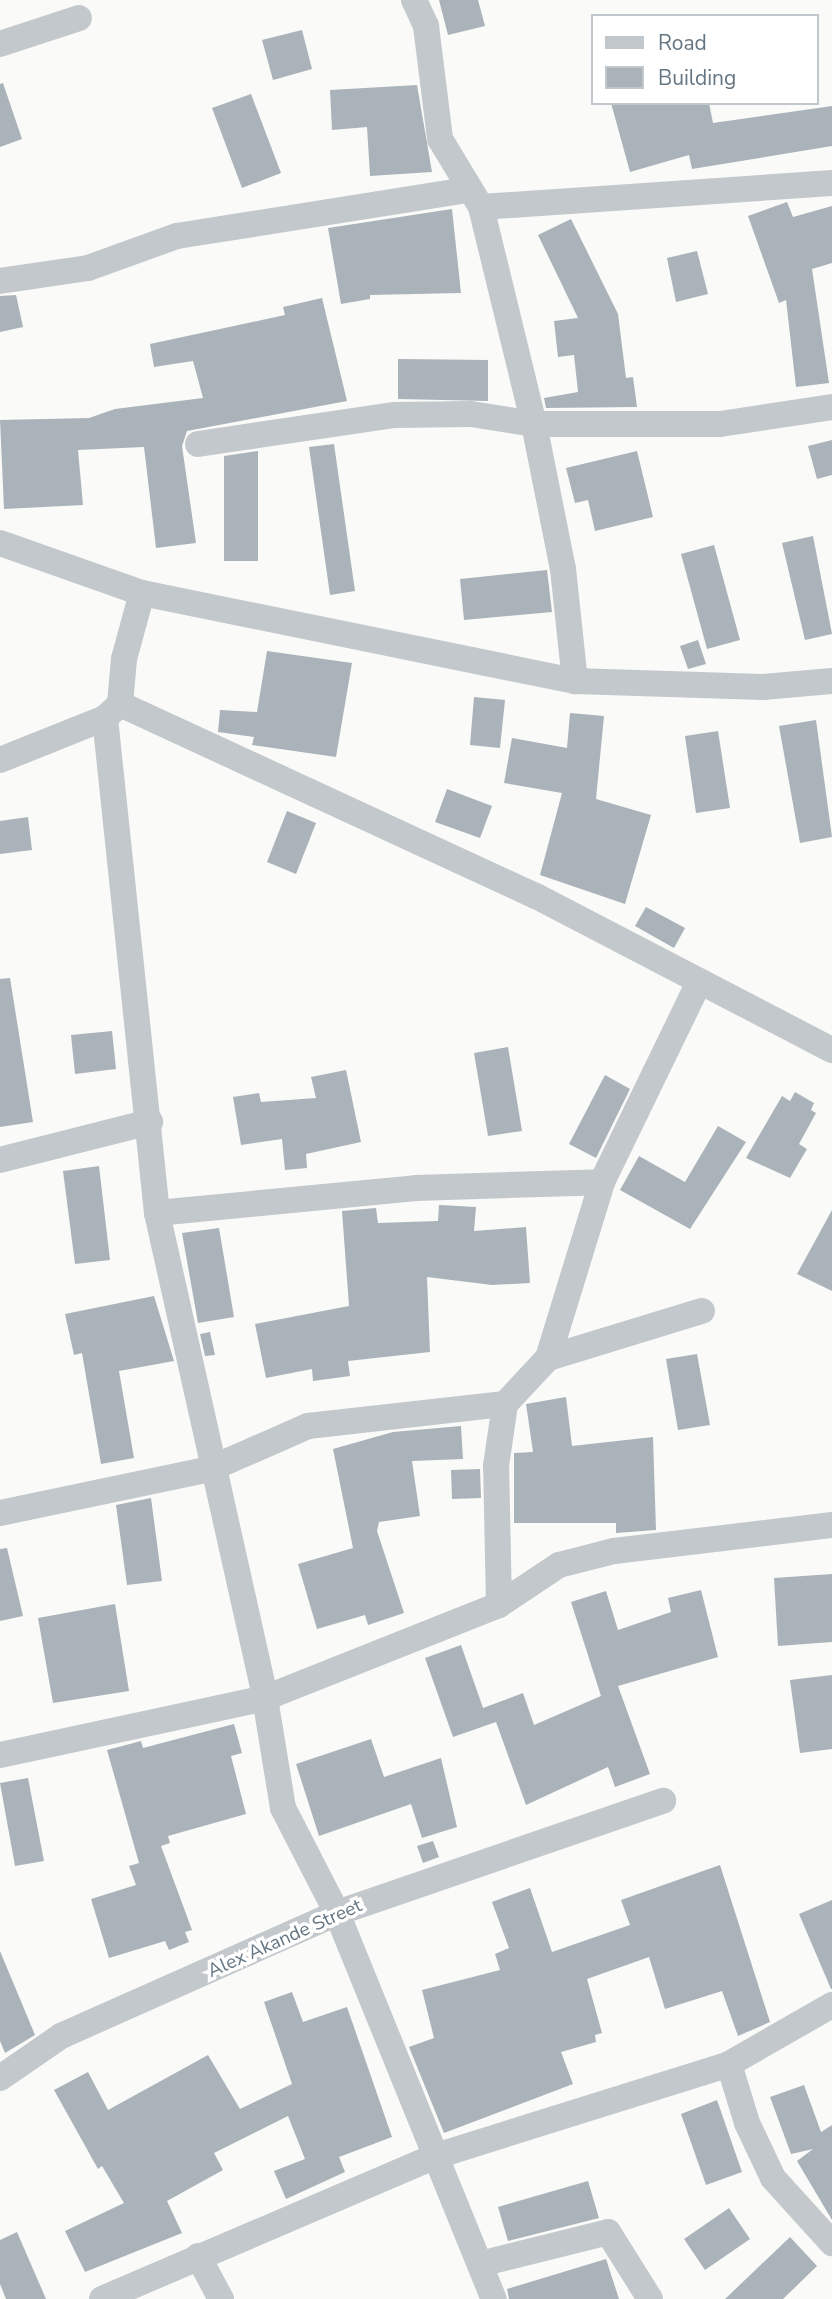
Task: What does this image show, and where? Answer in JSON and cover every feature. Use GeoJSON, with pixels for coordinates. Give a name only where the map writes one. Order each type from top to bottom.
{"type":"FeatureCollection","features":[{"type":"Feature","properties":{"kind":"street"},"geometry":{"type":"LineString","coordinates":[[414,0],[426,26],[440,139],[475,199],[534,424],[563,569],[575,681]]}},
{"type":"Feature","properties":{"kind":"street"},"geometry":{"type":"LineString","coordinates":[[0,44],[79,18]]}},
{"type":"Feature","properties":{"kind":"street"},"geometry":{"type":"LineString","coordinates":[[0,281],[88,268],[177,236],[475,199],[832,183]]}},
{"type":"Feature","properties":{"kind":"street"},"geometry":{"type":"LineString","coordinates":[[198,444],[395,415],[471,414],[534,424],[720,424],[832,407]]}},
{"type":"Feature","properties":{"kind":"street"},"geometry":{"type":"LineString","coordinates":[[0,543],[142,593],[575,681],[763,687],[832,681]]}},
{"type":"Feature","properties":{"kind":"street"},"geometry":{"type":"LineString","coordinates":[[142,593],[112,711],[157,1213],[210,1469],[265,1698],[283,1808],[337,1913],[433,2157],[494,2299]]}},
{"type":"Feature","properties":{"kind":"street"},"geometry":{"type":"LineString","coordinates":[[0,760],[112,711],[536,896],[832,1050]]}},
{"type":"Feature","properties":{"kind":"street"},"geometry":{"type":"LineString","coordinates":[[499,1605],[496,1466],[505,1404],[548,1358],[602,1182],[699,982]]}},
{"type":"Feature","properties":{"kind":"street"},"geometry":{"type":"LineString","coordinates":[[0,1160],[149,1122]]}},
{"type":"Feature","properties":{"kind":"street"},"geometry":{"type":"LineString","coordinates":[[157,1213],[416,1188],[602,1182]]}},
{"type":"Feature","properties":{"kind":"street"},"geometry":{"type":"LineString","coordinates":[[548,1358],[702,1311]]}},
{"type":"Feature","properties":{"kind":"street"},"geometry":{"type":"LineString","coordinates":[[0,1513],[210,1469],[308,1426],[505,1404]]}},
{"type":"Feature","properties":{"kind":"street"},"geometry":{"type":"LineString","coordinates":[[0,1755],[265,1698],[499,1605],[559,1565],[614,1551],[832,1525]]}},
{"type":"Feature","properties":{"kind":"street","name":"Alex Akande Street"},"geometry":{"type":"LineString","coordinates":[[0,2078],[61,2036],[337,1913],[663,1801]]}},
{"type":"Feature","properties":{"kind":"street"},"geometry":{"type":"LineString","coordinates":[[102,2299],[433,2157],[729,2064],[832,2005]]}},
{"type":"Feature","properties":{"kind":"street"},"geometry":{"type":"LineString","coordinates":[[729,2064],[747,2123],[773,2178],[832,2243]]}},
{"type":"Feature","properties":{"kind":"street"},"geometry":{"type":"LineString","coordinates":[[480,2264],[608,2232],[650,2299]]}},
{"type":"Feature","properties":{"kind":"street"},"geometry":{"type":"LineString","coordinates":[[198,2256],[221,2299]]}},
{"type":"Feature","properties":{"kind":"building"},"geometry":{"type":"Polygon","coordinates":[[[439,0],[478,0],[485,26],[448,35],[439,0]]]}},
{"type":"Feature","properties":{"kind":"building"},"geometry":{"type":"Polygon","coordinates":[[[302,30],[312,69],[273,80],[262,40],[302,30]]]}},
{"type":"Feature","properties":{"kind":"building"},"geometry":{"type":"Polygon","coordinates":[[[3,83],[22,139],[0,147],[0,84],[3,83]]]}},
{"type":"Feature","properties":{"kind":"building"},"geometry":{"type":"Polygon","coordinates":[[[417,85],[432,172],[370,176],[367,127],[332,130],[330,90],[417,85]]]}},
{"type":"Feature","properties":{"kind":"building"},"geometry":{"type":"Polygon","coordinates":[[[251,94],[281,173],[242,188],[212,108],[251,94]]]}},
{"type":"Feature","properties":{"kind":"building"},"geometry":{"type":"Polygon","coordinates":[[[612,105],[709,105],[713,123],[832,106],[832,146],[692,169],[689,155],[630,172],[612,105]]]}},
{"type":"Feature","properties":{"kind":"building"},"geometry":{"type":"Polygon","coordinates":[[[787,202],[793,217],[832,206],[832,263],[812,269],[829,383],[796,387],[786,300],[779,303],[748,216],[787,202]]]}},
{"type":"Feature","properties":{"kind":"building"},"geometry":{"type":"Polygon","coordinates":[[[452,209],[461,293],[370,295],[370,299],[341,304],[328,228],[452,209]]]}},
{"type":"Feature","properties":{"kind":"building"},"geometry":{"type":"Polygon","coordinates":[[[571,219],[618,314],[626,378],[633,377],[637,407],[546,408],[544,398],[578,392],[574,355],[558,357],[554,321],[578,318],[538,235],[571,219]]]}},
{"type":"Feature","properties":{"kind":"building"},"geometry":{"type":"Polygon","coordinates":[[[697,251],[708,294],[676,302],[667,258],[697,251]]]}},
{"type":"Feature","properties":{"kind":"building"},"geometry":{"type":"Polygon","coordinates":[[[16,295],[23,327],[0,332],[0,296],[16,295]]]}},
{"type":"Feature","properties":{"kind":"building"},"geometry":{"type":"Polygon","coordinates":[[[322,298],[347,401],[187,431],[182,446],[196,543],[156,548],[144,447],[78,450],[83,505],[4,509],[0,420],[89,418],[115,409],[203,398],[193,361],[154,367],[150,344],[285,315],[283,307],[322,298]]]}},
{"type":"Feature","properties":{"kind":"building"},"geometry":{"type":"Polygon","coordinates":[[[398,359],[488,360],[488,401],[398,399],[398,359]]]}},
{"type":"Feature","properties":{"kind":"building"},"geometry":{"type":"Polygon","coordinates":[[[832,440],[832,475],[817,479],[808,446],[832,440]]]}},
{"type":"Feature","properties":{"kind":"building"},"geometry":{"type":"Polygon","coordinates":[[[334,444],[355,591],[330,595],[309,447],[334,444]]]}},
{"type":"Feature","properties":{"kind":"building"},"geometry":{"type":"Polygon","coordinates":[[[258,451],[258,561],[224,561],[224,456],[258,451]]]}},
{"type":"Feature","properties":{"kind":"building"},"geometry":{"type":"Polygon","coordinates":[[[637,451],[653,517],[595,531],[588,500],[575,503],[566,468],[637,451]]]}},
{"type":"Feature","properties":{"kind":"building"},"geometry":{"type":"Polygon","coordinates":[[[813,536],[832,634],[805,640],[782,543],[813,536]]]}},
{"type":"Feature","properties":{"kind":"building"},"geometry":{"type":"Polygon","coordinates":[[[714,545],[740,640],[707,649],[681,554],[714,545]]]}},
{"type":"Feature","properties":{"kind":"building"},"geometry":{"type":"Polygon","coordinates":[[[547,570],[552,612],[464,620],[460,579],[547,570]]]}},
{"type":"Feature","properties":{"kind":"building"},"geometry":{"type":"Polygon","coordinates":[[[698,640],[706,664],[688,669],[680,646],[698,640]]]}},
{"type":"Feature","properties":{"kind":"building"},"geometry":{"type":"Polygon","coordinates":[[[267,651],[352,663],[336,757],[252,745],[254,737],[218,732],[220,710],[257,712],[267,651]]]}},
{"type":"Feature","properties":{"kind":"building"},"geometry":{"type":"Polygon","coordinates":[[[474,697],[505,700],[500,748],[470,745],[474,697]]]}},
{"type":"Feature","properties":{"kind":"building"},"geometry":{"type":"Polygon","coordinates":[[[570,713],[604,716],[596,799],[651,815],[625,904],[540,875],[562,793],[504,783],[512,738],[567,748],[570,713]]]}},
{"type":"Feature","properties":{"kind":"building"},"geometry":{"type":"Polygon","coordinates":[[[816,720],[832,837],[800,843],[779,726],[816,720]]]}},
{"type":"Feature","properties":{"kind":"building"},"geometry":{"type":"Polygon","coordinates":[[[718,731],[730,808],[696,813],[685,736],[718,731]]]}},
{"type":"Feature","properties":{"kind":"building"},"geometry":{"type":"Polygon","coordinates":[[[447,789],[492,806],[480,838],[435,822],[447,789]]]}},
{"type":"Feature","properties":{"kind":"building"},"geometry":{"type":"Polygon","coordinates":[[[287,811],[316,823],[296,874],[267,862],[287,811]]]}},
{"type":"Feature","properties":{"kind":"building"},"geometry":{"type":"Polygon","coordinates":[[[28,817],[32,850],[0,854],[0,821],[28,817]]]}},
{"type":"Feature","properties":{"kind":"building"},"geometry":{"type":"Polygon","coordinates":[[[646,907],[685,928],[674,948],[635,926],[646,907]]]}},
{"type":"Feature","properties":{"kind":"building"},"geometry":{"type":"Polygon","coordinates":[[[10,978],[33,1122],[0,1127],[0,979],[10,978]]]}},
{"type":"Feature","properties":{"kind":"building"},"geometry":{"type":"Polygon","coordinates":[[[112,1031],[116,1069],[75,1074],[71,1035],[112,1031]]]}},
{"type":"Feature","properties":{"kind":"building"},"geometry":{"type":"Polygon","coordinates":[[[508,1047],[522,1131],[488,1136],[474,1053],[508,1047]]]}},
{"type":"Feature","properties":{"kind":"building"},"geometry":{"type":"Polygon","coordinates":[[[346,1070],[361,1142],[306,1154],[307,1168],[285,1170],[282,1139],[241,1145],[233,1097],[259,1093],[261,1102],[316,1098],[311,1077],[346,1070]]]}},
{"type":"Feature","properties":{"kind":"building"},"geometry":{"type":"Polygon","coordinates":[[[605,1075],[630,1089],[596,1158],[569,1144],[605,1075]]]}},
{"type":"Feature","properties":{"kind":"building"},"geometry":{"type":"Polygon","coordinates":[[[795,1092],[814,1103],[811,1110],[816,1113],[799,1144],[807,1149],[790,1178],[746,1158],[782,1096],[790,1101],[795,1092]]]}},
{"type":"Feature","properties":{"kind":"building"},"geometry":{"type":"Polygon","coordinates":[[[718,1126],[746,1142],[690,1229],[620,1190],[639,1156],[685,1182],[718,1126]]]}},
{"type":"Feature","properties":{"kind":"building"},"geometry":{"type":"Polygon","coordinates":[[[99,1166],[110,1260],[75,1264],[63,1171],[99,1166]]]}},
{"type":"Feature","properties":{"kind":"building"},"geometry":{"type":"Polygon","coordinates":[[[439,1205],[476,1207],[474,1231],[526,1227],[530,1283],[492,1285],[427,1277],[430,1352],[348,1361],[350,1376],[313,1381],[312,1369],[266,1378],[255,1324],[349,1306],[342,1211],[376,1208],[378,1223],[438,1221],[439,1205]]]}},
{"type":"Feature","properties":{"kind":"building"},"geometry":{"type":"Polygon","coordinates":[[[832,1210],[832,1291],[797,1274],[832,1210]]]}},
{"type":"Feature","properties":{"kind":"building"},"geometry":{"type":"Polygon","coordinates":[[[219,1228],[234,1317],[198,1323],[182,1233],[219,1228]]]}},
{"type":"Feature","properties":{"kind":"building"},"geometry":{"type":"Polygon","coordinates":[[[154,1296],[174,1361],[119,1371],[134,1458],[101,1464],[82,1353],[74,1355],[65,1314],[154,1296]]]}},
{"type":"Feature","properties":{"kind":"building"},"geometry":{"type":"Polygon","coordinates":[[[210,1332],[215,1355],[205,1356],[200,1334],[210,1332]]]}},
{"type":"Feature","properties":{"kind":"building"},"geometry":{"type":"Polygon","coordinates":[[[697,1354],[710,1425],[678,1430],[666,1359],[697,1354]]]}},
{"type":"Feature","properties":{"kind":"building"},"geometry":{"type":"Polygon","coordinates":[[[566,1397],[572,1446],[653,1437],[656,1530],[616,1533],[616,1523],[514,1523],[514,1453],[533,1452],[526,1404],[566,1397]]]}},
{"type":"Feature","properties":{"kind":"building"},"geometry":{"type":"Polygon","coordinates":[[[461,1426],[463,1459],[412,1461],[420,1516],[379,1522],[377,1531],[404,1613],[368,1625],[365,1615],[317,1629],[298,1564],[353,1548],[333,1449],[393,1432],[461,1426]]]}},
{"type":"Feature","properties":{"kind":"building"},"geometry":{"type":"Polygon","coordinates":[[[480,1469],[481,1498],[452,1499],[451,1470],[480,1469]]]}},
{"type":"Feature","properties":{"kind":"building"},"geometry":{"type":"Polygon","coordinates":[[[151,1498],[162,1581],[127,1585],[116,1505],[151,1498]]]}},
{"type":"Feature","properties":{"kind":"building"},"geometry":{"type":"Polygon","coordinates":[[[7,1548],[23,1616],[0,1621],[0,1549],[7,1548]]]}},
{"type":"Feature","properties":{"kind":"building"},"geometry":{"type":"Polygon","coordinates":[[[832,1574],[832,1642],[778,1646],[774,1578],[832,1574]]]}},
{"type":"Feature","properties":{"kind":"building"},"geometry":{"type":"Polygon","coordinates":[[[701,1590],[718,1657],[618,1686],[650,1774],[615,1787],[608,1767],[526,1805],[496,1722],[453,1737],[425,1658],[461,1645],[483,1708],[523,1693],[534,1725],[601,1696],[571,1602],[606,1591],[618,1630],[671,1612],[668,1598],[701,1590]]]}},
{"type":"Feature","properties":{"kind":"building"},"geometry":{"type":"Polygon","coordinates":[[[115,1604],[129,1691],[53,1703],[38,1618],[115,1604]]]}},
{"type":"Feature","properties":{"kind":"building"},"geometry":{"type":"Polygon","coordinates":[[[832,1675],[832,1749],[800,1753],[790,1680],[832,1675]]]}},
{"type":"Feature","properties":{"kind":"building"},"geometry":{"type":"Polygon","coordinates":[[[234,1724],[242,1753],[231,1756],[246,1814],[168,1836],[170,1843],[161,1846],[192,1930],[185,1932],[189,1942],[169,1950],[165,1941],[109,1958],[91,1899],[136,1885],[129,1866],[139,1863],[107,1750],[141,1741],[143,1748],[234,1724]]]}},
{"type":"Feature","properties":{"kind":"building"},"geometry":{"type":"Polygon","coordinates":[[[371,1739],[384,1777],[441,1758],[457,1827],[422,1838],[411,1804],[319,1836],[296,1764],[371,1739]]]}},
{"type":"Feature","properties":{"kind":"building"},"geometry":{"type":"Polygon","coordinates":[[[28,1778],[44,1861],[15,1866],[0,1783],[28,1778]]]}},
{"type":"Feature","properties":{"kind":"building"},"geometry":{"type":"Polygon","coordinates":[[[433,1841],[439,1857],[423,1863],[417,1846],[433,1841]]]}},
{"type":"Feature","properties":{"kind":"building"},"geometry":{"type":"Polygon","coordinates":[[[720,1865],[770,2022],[738,2036],[722,1991],[665,2009],[649,1957],[587,1979],[602,2033],[595,2035],[596,2042],[561,2052],[573,2084],[444,2133],[409,2047],[434,2038],[422,1990],[500,1970],[495,1954],[509,1948],[492,1902],[530,1888],[552,1952],[630,1925],[621,1900],[720,1865]]]}},
{"type":"Feature","properties":{"kind":"building"},"geometry":{"type":"Polygon","coordinates":[[[832,1900],[832,1989],[831,1989],[799,1914],[832,1900]]]}},
{"type":"Feature","properties":{"kind":"building"},"geometry":{"type":"Polygon","coordinates":[[[0,1951],[35,2035],[5,2053],[0,2041],[0,1951]]]}},
{"type":"Feature","properties":{"kind":"building"},"geometry":{"type":"Polygon","coordinates":[[[292,1992],[303,2022],[347,2007],[392,2137],[339,2157],[345,2172],[286,2199],[274,2171],[305,2159],[288,2116],[214,2153],[223,2170],[167,2201],[182,2233],[85,2272],[65,2231],[124,2203],[102,2166],[98,2169],[54,2090],[88,2072],[108,2110],[208,2055],[240,2109],[292,2084],[264,2002],[292,1992]]]}},
{"type":"Feature","properties":{"kind":"building"},"geometry":{"type":"Polygon","coordinates":[[[804,2085],[821,2132],[832,2125],[832,2220],[797,2161],[813,2149],[791,2154],[770,2097],[804,2085]]]}},
{"type":"Feature","properties":{"kind":"building"},"geometry":{"type":"Polygon","coordinates":[[[717,2100],[742,2172],[706,2185],[681,2114],[717,2100]]]}},
{"type":"Feature","properties":{"kind":"building"},"geometry":{"type":"Polygon","coordinates":[[[588,2181],[599,2218],[508,2241],[498,2207],[588,2181]]]}},
{"type":"Feature","properties":{"kind":"building"},"geometry":{"type":"Polygon","coordinates":[[[729,2208],[750,2239],[705,2270],[684,2239],[729,2208]]]}},
{"type":"Feature","properties":{"kind":"building"},"geometry":{"type":"Polygon","coordinates":[[[17,2232],[46,2299],[6,2299],[0,2284],[0,2240],[17,2232]]]}},
{"type":"Feature","properties":{"kind":"building"},"geometry":{"type":"Polygon","coordinates":[[[790,2237],[817,2266],[783,2299],[725,2299],[790,2237]]]}},
{"type":"Feature","properties":{"kind":"building"},"geometry":{"type":"Polygon","coordinates":[[[606,2259],[619,2299],[509,2299],[507,2289],[606,2259]]]}}]}
